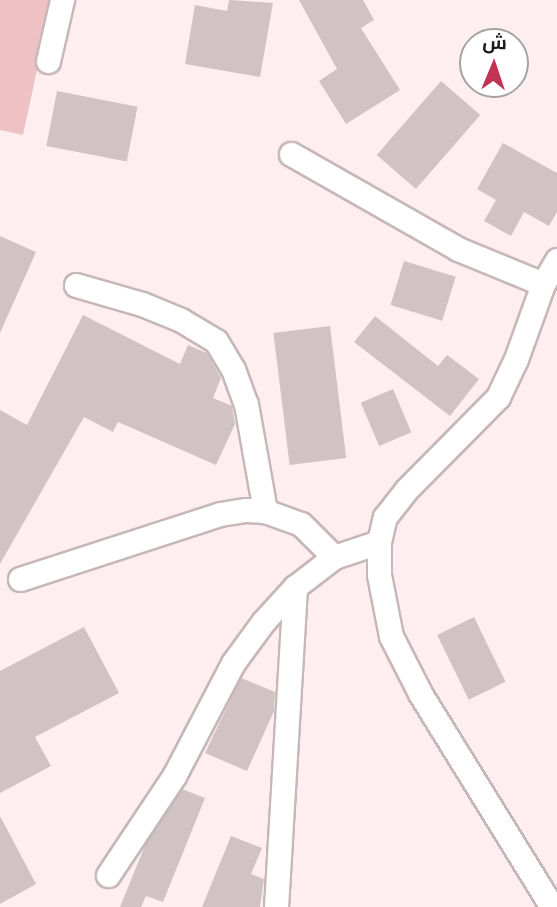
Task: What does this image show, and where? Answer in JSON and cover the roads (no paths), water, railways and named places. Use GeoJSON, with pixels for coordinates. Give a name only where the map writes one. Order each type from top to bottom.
{"type":"FeatureCollection","features":[{"type":"Feature","properties":{"kind":"street"},"geometry":{"type":"LineString","coordinates":[[48,61],[62,0]]}},
{"type":"Feature","properties":{"kind":"street"},"geometry":{"type":"LineString","coordinates":[[291,154],[458,249],[543,284]]}},
{"type":"Feature","properties":{"kind":"street"},"geometry":{"type":"LineString","coordinates":[[552,907],[420,693],[391,636],[379,575],[379,542],[385,517],[406,490],[498,397],[516,359],[543,284],[557,260]]}},
{"type":"Feature","properties":{"kind":"street"},"geometry":{"type":"LineString","coordinates":[[76,285],[142,304],[181,320],[216,341],[233,369],[246,404],[265,511]]}},
{"type":"Feature","properties":{"kind":"street"},"geometry":{"type":"LineString","coordinates":[[20,579],[219,514],[265,511],[301,524],[334,557]]}},
{"type":"Feature","properties":{"kind":"street"},"geometry":{"type":"LineString","coordinates":[[108,876],[174,776],[233,663],[263,622],[295,587],[334,557],[379,542]]}},
{"type":"Feature","properties":{"kind":"street"},"geometry":{"type":"LineString","coordinates":[[276,907],[295,587]]}}]}
